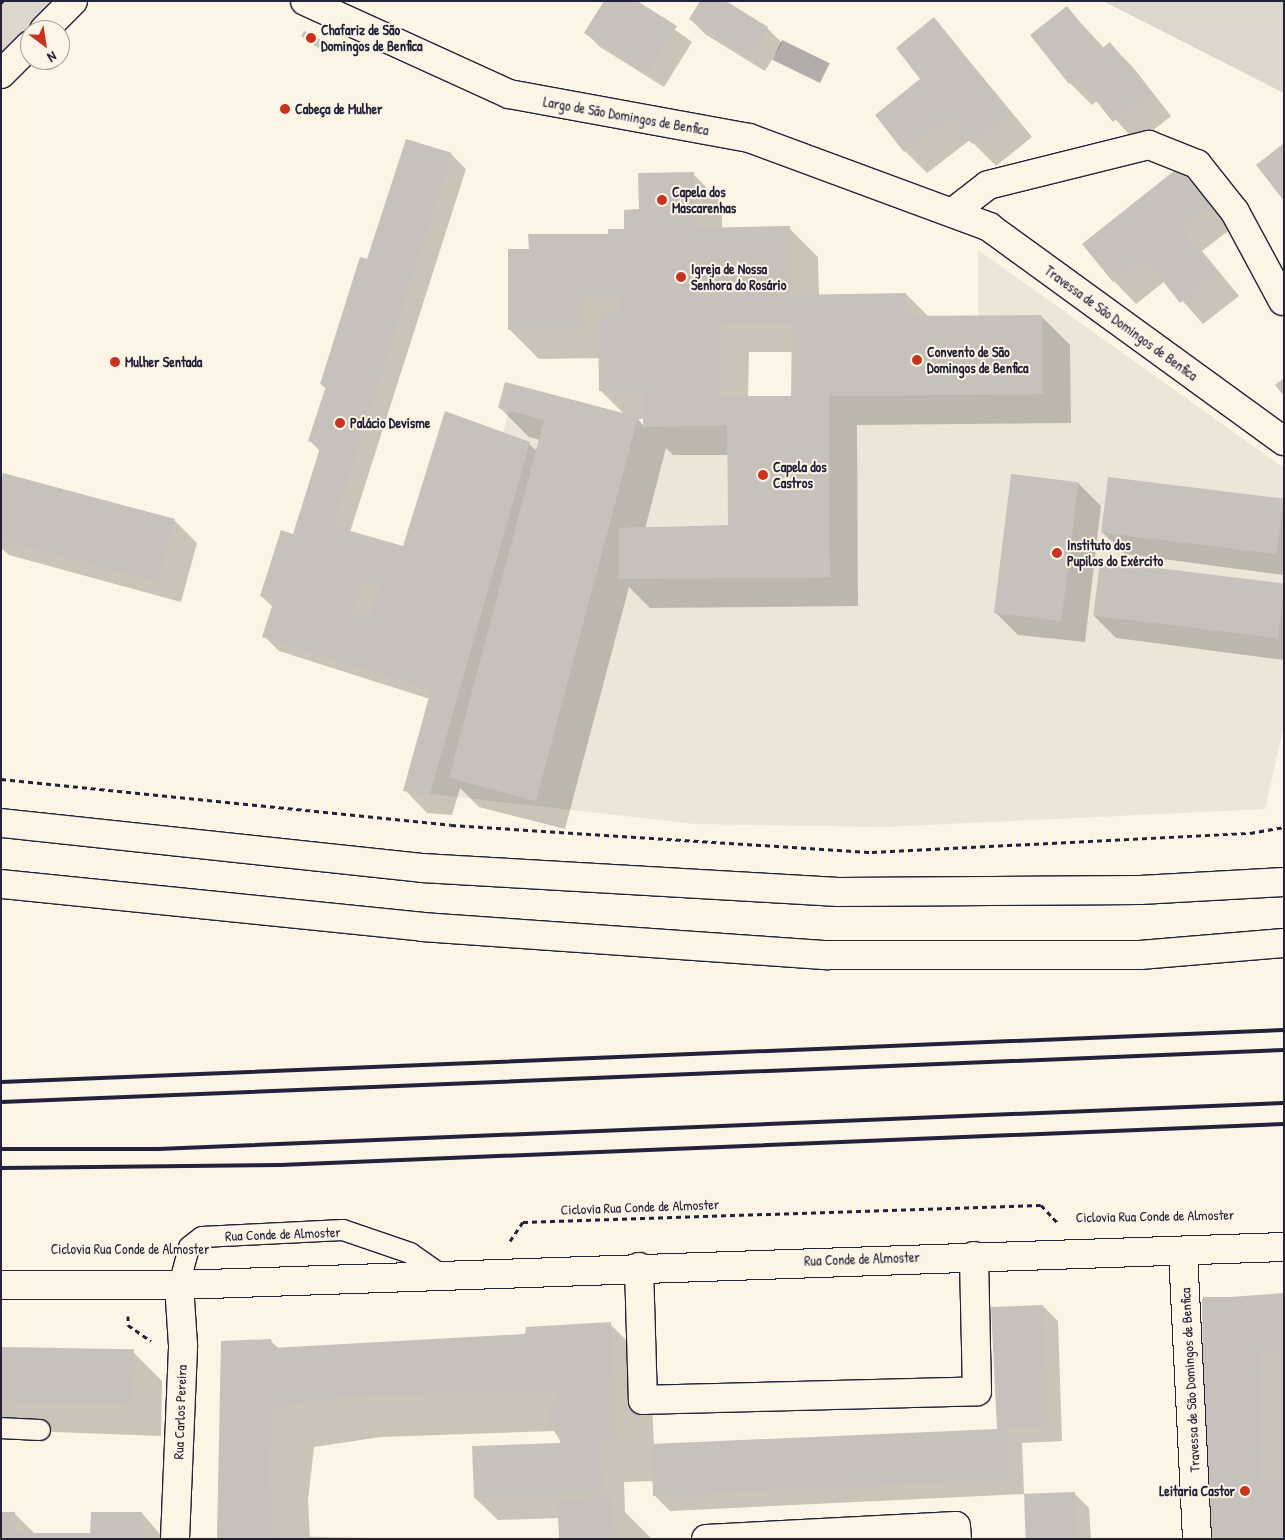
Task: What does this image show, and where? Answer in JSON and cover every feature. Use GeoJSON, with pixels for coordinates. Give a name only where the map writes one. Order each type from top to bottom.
{"type":"FeatureCollection","features":[{"type":"Feature","properties":{"kind":"main road"},"geometry":{"type":"LineString","coordinates":[[54,20],[73,1]]}},
{"type":"Feature","properties":{"kind":"main road","name":"Largo de São Domingos de Benfica"},"geometry":{"type":"LineString","coordinates":[[305,1],[509,94],[749,138],[953,212]]}},
{"type":"Feature","properties":{"kind":"main road"},"geometry":{"type":"LineString","coordinates":[[1,74],[20,55]]}},
{"type":"Feature","properties":{"kind":"main road"},"geometry":{"type":"LineString","coordinates":[[953,212],[988,185],[1149,145],[1197,164],[1235,212],[1283,301]]}},
{"type":"Feature","properties":{"kind":"main road","name":"Travessa de São Domingos de Benfica"},"geometry":{"type":"LineString","coordinates":[[953,212],[989,227],[1284,441]]}},
{"type":"Feature","properties":{"kind":"main road"},"geometry":{"type":"LineString","coordinates":[[1,823],[422,868],[838,892],[1140,890],[1284,882]]}},
{"type":"Feature","properties":{"kind":"main road"},"geometry":{"type":"LineString","coordinates":[[1,884],[422,927],[827,955],[1140,955],[1284,943]]}},
{"type":"Feature","properties":{"kind":"main road","name":"Rua Conde de Almoster"},"geometry":{"type":"LineString","coordinates":[[1,1285],[179,1285],[639,1267],[974,1256],[1183,1252],[1284,1247]]}},
{"type":"Feature","properties":{"kind":"main road","name":"Travessa de São Domingos de Benfica"},"geometry":{"type":"LineString","coordinates":[[1183,1252],[1197,1539]]}},
{"type":"Feature","properties":{"kind":"main road"},"geometry":{"type":"LineString","coordinates":[[639,1267],[643,1400],[977,1391],[974,1256]]}},
{"type":"Feature","properties":{"kind":"main road","name":"Rua Carlos Pereira"},"geometry":{"type":"LineString","coordinates":[[175,1539],[183,1345],[179,1285]]}},
{"type":"Feature","properties":{"kind":"main road"},"geometry":{"type":"LineString","coordinates":[[706,1539],[956,1526],[957,1539]]}},
{"type":"Feature","properties":{"kind":"lane","name":"Rua Conde de Almoster"},"geometry":{"type":"LineString","coordinates":[[179,1285],[189,1247],[202,1237],[343,1230],[410,1253],[440,1274]]}},
{"type":"Feature","properties":{"kind":"lane"},"geometry":{"type":"LineString","coordinates":[[1,1428],[40,1430]]}},
{"type":"Feature","properties":{"kind":"path"},"geometry":{"type":"LineString","coordinates":[[1,779],[450,825],[872,852],[1250,833],[1284,827]]}},
{"type":"Feature","properties":{"kind":"path","name":"Ciclovia Rua Conde de Almoster"},"geometry":{"type":"LineString","coordinates":[[504,1249],[523,1222],[1041,1205],[1065,1230]]}},
{"type":"Feature","properties":{"kind":"shaded area"},"geometry":{"type":"Polygon","coordinates":[[[1,1],[74,1],[56,20],[20,20],[20,57],[1,77],[1,1]]]}},
{"type":"Feature","properties":{"kind":"shaded area"},"geometry":{"type":"Polygon","coordinates":[[[1103,1],[1284,1],[1284,93],[1103,1]]]}},
{"type":"Feature","properties":{"kind":"shaded area"},"geometry":{"type":"Polygon","coordinates":[[[782,40],[830,63],[820,83],[772,60],[782,40]]]}},
{"type":"Feature","properties":{"kind":"shaded area","name":"Instituto dos Pupilos do Exército"},"geometry":{"type":"Polygon","coordinates":[[[978,250],[1284,468],[1284,725],[1265,809],[883,827],[695,824],[403,791],[509,411],[638,417],[643,427],[727,425],[728,525],[620,528],[620,579],[829,577],[829,396],[1043,394],[978,316],[978,250]]]}},
{"type":"Feature","properties":{"kind":"building"},"geometry":{"type":"Polygon","coordinates":[[[604,1],[637,1],[677,26],[648,73],[584,33],[604,1]]]}},
{"type":"Feature","properties":{"kind":"building"},"geometry":{"type":"Polygon","coordinates":[[[700,1],[726,1],[768,27],[750,57],[689,19],[700,1]]]}},
{"type":"Feature","properties":{"kind":"building"},"geometry":{"type":"Polygon","coordinates":[[[1067,6],[1101,49],[1110,42],[1150,93],[1113,122],[1077,77],[1069,84],[1030,35],[1067,6]]]}},
{"type":"Feature","properties":{"kind":"building"},"geometry":{"type":"Polygon","coordinates":[[[934,17],[1011,114],[972,144],[950,116],[904,152],[875,115],[920,79],[896,48],[934,17]]]}},
{"type":"Feature","properties":{"kind":"building","name":"Chafariz de São Domingos de Benfica"},"geometry":{"type":"Polygon","coordinates":[[[304,31],[321,40],[318,46],[301,36],[304,31]]]}},
{"type":"Feature","properties":{"kind":"building","name":"Palácio Devisme"},"geometry":{"type":"Polygon","coordinates":[[[406,139],[452,153],[333,526],[403,546],[445,411],[530,442],[430,794],[403,791],[431,690],[262,637],[274,600],[260,596],[281,530],[293,534],[321,445],[308,441],[326,386],[320,384],[360,257],[367,259],[406,139]],[[363,579],[353,613],[369,618],[380,585],[363,579]]]}},
{"type":"Feature","properties":{"kind":"building"},"geometry":{"type":"Polygon","coordinates":[[[1284,143],[1284,201],[1256,165],[1284,143]]]}},
{"type":"Feature","properties":{"kind":"building"},"geometry":{"type":"Polygon","coordinates":[[[1179,167],[1210,205],[1181,228],[1217,273],[1180,303],[1144,257],[1113,282],[1082,244],[1179,167]]]}},
{"type":"Feature","properties":{"kind":"building","name":"Convento de São Domingos de Benfica"},"geometry":{"type":"Polygon","coordinates":[[[694,172],[694,228],[790,226],[790,295],[906,293],[906,316],[1042,315],[1043,394],[829,396],[830,577],[619,579],[619,528],[728,525],[727,425],[643,427],[643,390],[599,391],[598,313],[619,312],[619,296],[584,297],[583,329],[508,330],[508,249],[529,249],[528,234],[608,234],[608,229],[624,229],[624,210],[639,209],[638,173],[694,172]],[[792,323],[720,324],[720,396],[791,396],[792,323]]]}},
{"type":"Feature","properties":{"kind":"building"},"geometry":{"type":"Polygon","coordinates":[[[1284,378],[1284,396],[1275,385],[1284,378]]]}},
{"type":"Feature","properties":{"kind":"building"},"geometry":{"type":"Polygon","coordinates":[[[505,382],[638,417],[536,801],[449,778],[544,420],[498,408],[505,382]]]}},
{"type":"Feature","properties":{"kind":"building"},"geometry":{"type":"Polygon","coordinates":[[[3,473],[175,519],[158,582],[1,540],[1,480],[3,473]]]}},
{"type":"Feature","properties":{"kind":"building"},"geometry":{"type":"Polygon","coordinates":[[[1011,474],[1078,482],[1061,621],[994,613],[1011,474]]]}},
{"type":"Feature","properties":{"kind":"building"},"geometry":{"type":"Polygon","coordinates":[[[1108,477],[1284,499],[1277,554],[1101,533],[1108,477]]]}},
{"type":"Feature","properties":{"kind":"building"},"geometry":{"type":"Polygon","coordinates":[[[1100,561],[1284,584],[1278,638],[1093,616],[1100,561]]]}},
{"type":"Feature","properties":{"kind":"building"},"geometry":{"type":"Polygon","coordinates":[[[1284,1293],[1284,1350],[1260,1350],[1261,1482],[1284,1483],[1284,1537],[1205,1535],[1202,1299],[1284,1293]]]}},
{"type":"Feature","properties":{"kind":"building"},"geometry":{"type":"Polygon","coordinates":[[[1043,1305],[1048,1426],[1007,1428],[1009,1479],[653,1496],[651,1444],[997,1429],[991,1307],[1043,1305]]]}},
{"type":"Feature","properties":{"kind":"building"},"geometry":{"type":"Polygon","coordinates":[[[611,1322],[617,1441],[601,1441],[603,1494],[474,1498],[472,1446],[560,1443],[560,1429],[549,1429],[549,1405],[558,1405],[557,1390],[339,1397],[274,1407],[268,1460],[273,1536],[426,1539],[217,1539],[221,1341],[271,1339],[272,1348],[525,1334],[526,1327],[611,1322]]]}},
{"type":"Feature","properties":{"kind":"building"},"geometry":{"type":"Polygon","coordinates":[[[1,1347],[134,1349],[133,1404],[1,1402],[1,1347]]]}},
{"type":"Feature","properties":{"kind":"building"},"geometry":{"type":"Polygon","coordinates":[[[1075,1492],[1077,1539],[1026,1539],[1024,1494],[1075,1492]]]}},
{"type":"Feature","properties":{"kind":"building"},"geometry":{"type":"Polygon","coordinates":[[[612,1497],[614,1539],[559,1539],[557,1500],[612,1497]]]}},
{"type":"Feature","properties":{"kind":"building"},"geometry":{"type":"Polygon","coordinates":[[[1,1512],[15,1512],[16,1533],[90,1533],[91,1512],[142,1512],[142,1539],[1,1539],[1,1512]]]}},
{"type":"Feature","properties":{"kind":"railway"},"geometry":{"type":"LineString","coordinates":[[1,1082],[1284,1030]]}},
{"type":"Feature","properties":{"kind":"railway"},"geometry":{"type":"LineString","coordinates":[[1,1102],[1284,1050]]}},
{"type":"Feature","properties":{"kind":"railway"},"geometry":{"type":"LineString","coordinates":[[1,1149],[158,1149],[1284,1103]]}},
{"type":"Feature","properties":{"kind":"railway"},"geometry":{"type":"LineString","coordinates":[[1,1168],[280,1165],[1284,1124]]}},
{"type":"Feature","properties":{"kind":"place","name":"Chafariz de São Domingos de Benfica"},"geometry":{"type":"Point","coordinates":[311,38]}},
{"type":"Feature","properties":{"kind":"place","name":"Cabeça de Mulher"},"geometry":{"type":"Point","coordinates":[285,109]}},
{"type":"Feature","properties":{"kind":"place","name":"Capela dos Mascarenhas"},"geometry":{"type":"Point","coordinates":[662,200]}},
{"type":"Feature","properties":{"kind":"place","name":"Igreja de Nossa Senhora do Rosário"},"geometry":{"type":"Point","coordinates":[681,277]}},
{"type":"Feature","properties":{"kind":"place","name":"Convento de São Domingos de Benfica"},"geometry":{"type":"Point","coordinates":[917,360]}},
{"type":"Feature","properties":{"kind":"place","name":"Mulher Sentada"},"geometry":{"type":"Point","coordinates":[115,362]}},
{"type":"Feature","properties":{"kind":"place","name":"Palácio Devisme"},"geometry":{"type":"Point","coordinates":[340,423]}},
{"type":"Feature","properties":{"kind":"place","name":"Capela dos Castros"},"geometry":{"type":"Point","coordinates":[763,475]}},
{"type":"Feature","properties":{"kind":"place","name":"Instituto dos Pupilos do Exército"},"geometry":{"type":"Point","coordinates":[1057,553]}},
{"type":"Feature","properties":{"kind":"place","name":"Leitaria Castor"},"geometry":{"type":"Point","coordinates":[1245,1491]}}]}
